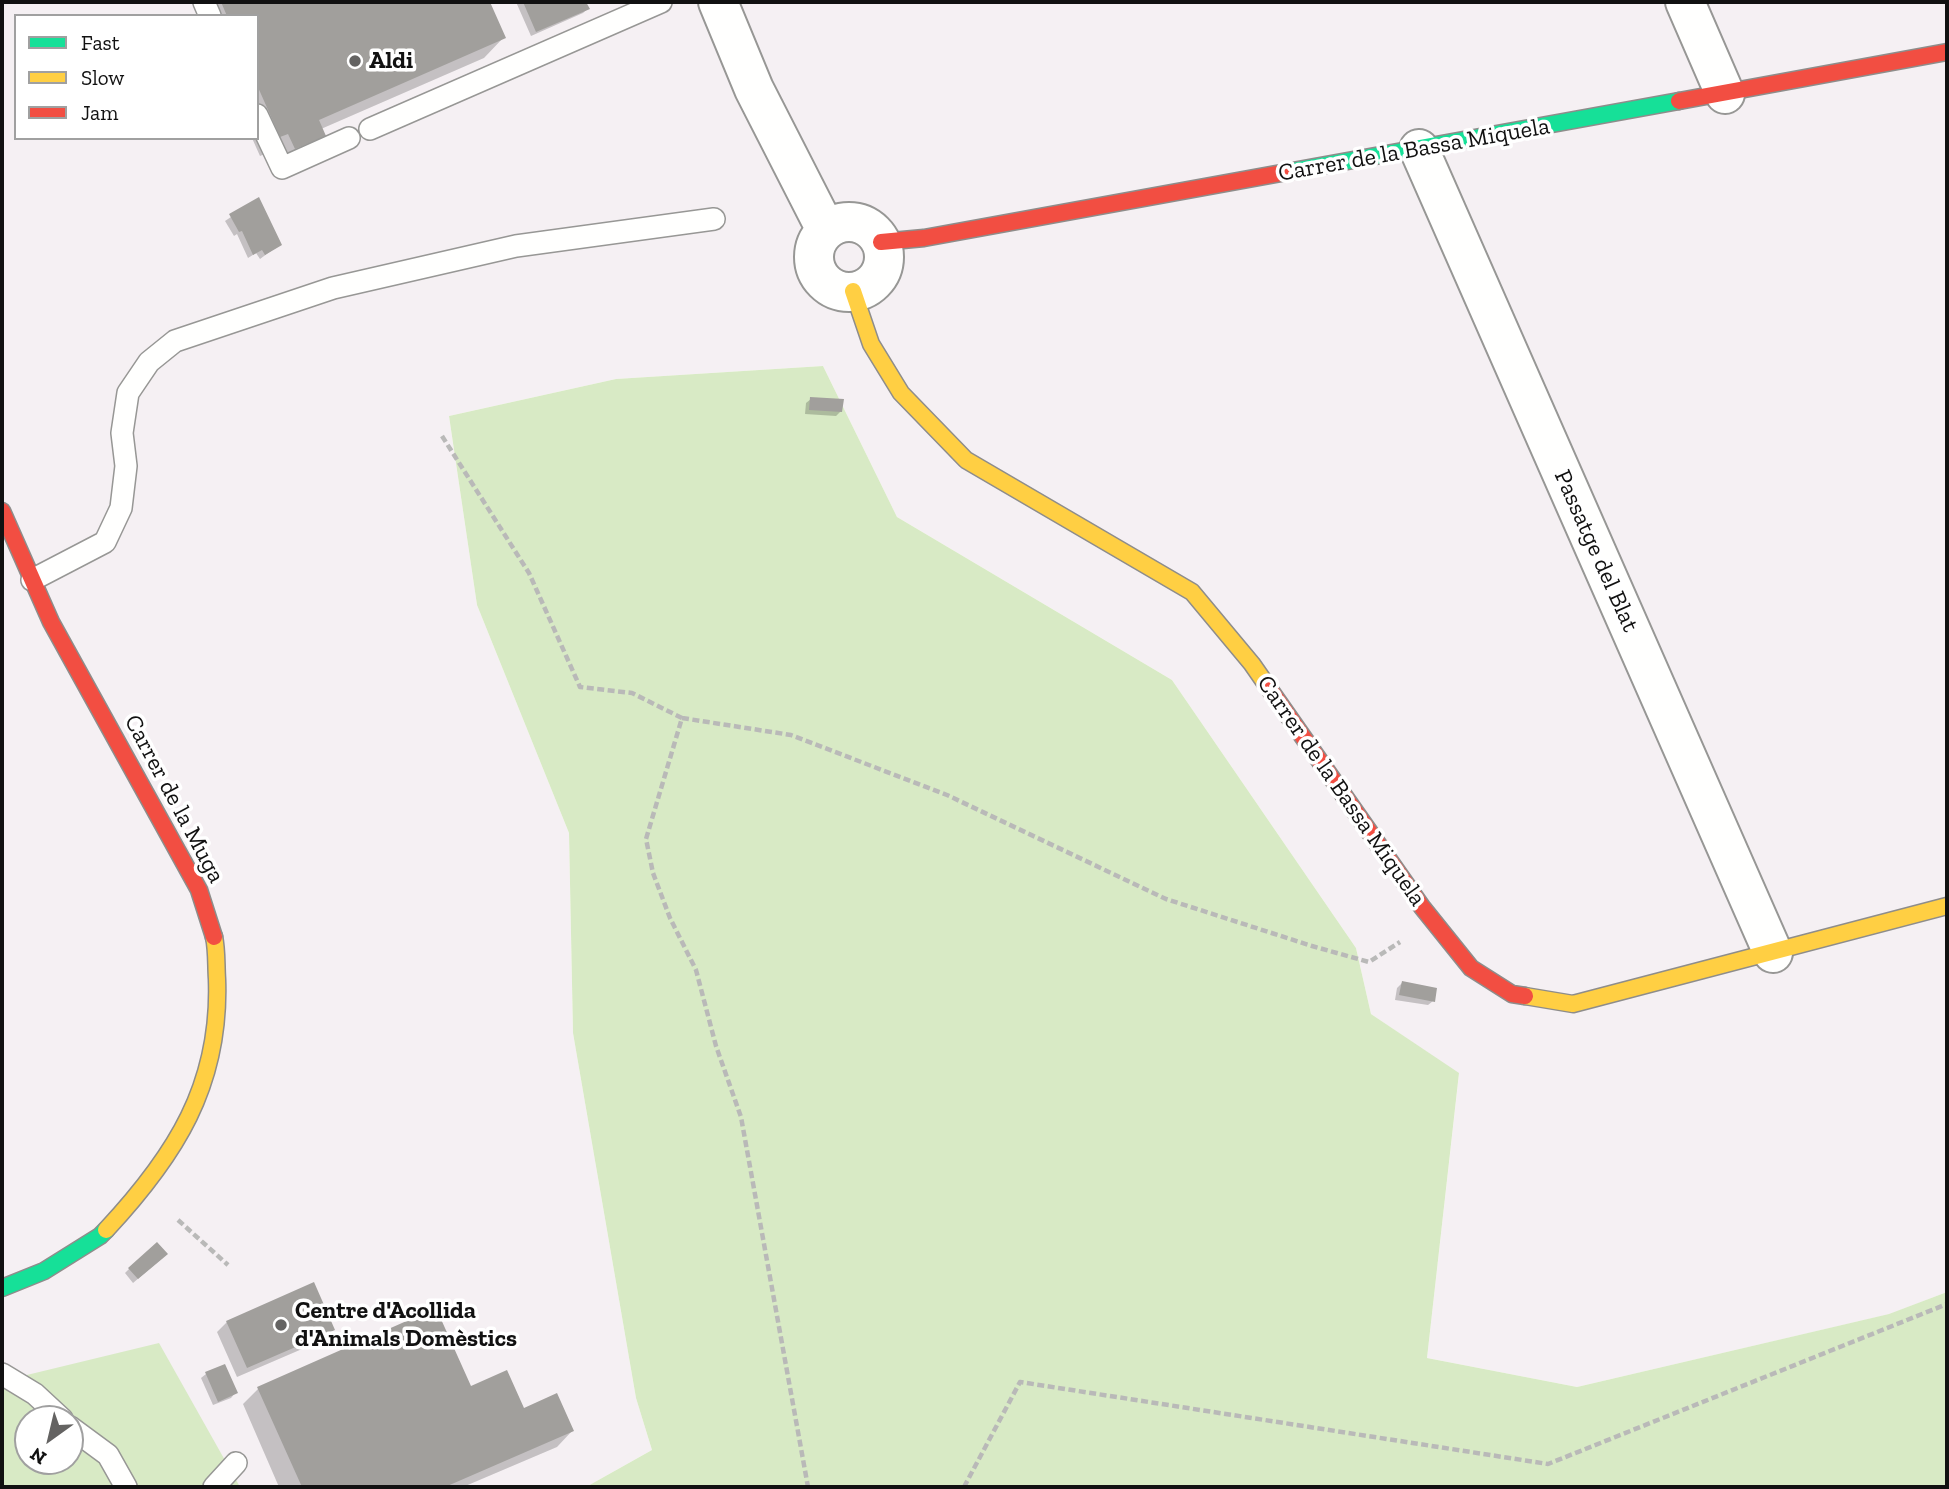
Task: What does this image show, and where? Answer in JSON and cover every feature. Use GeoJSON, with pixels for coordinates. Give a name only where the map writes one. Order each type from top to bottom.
{"type":"FeatureCollection","features":[{"type":"Feature","properties":{"kind":"street"},"geometry":{"type":"LineString","coordinates":[[718,2],[754,89],[826,230]]}},
{"type":"Feature","properties":{"kind":"street"},"geometry":{"type":"LineString","coordinates":[[1685,2],[1725,94]]}},
{"type":"Feature","properties":{"kind":"street","name":"Carrer de la Bassa Miquela"},"geometry":{"type":"LineString","coordinates":[[881,242],[924,238],[1946,54]]}},
{"type":"Feature","properties":{"kind":"street","name":"Passatge del Blat"},"geometry":{"type":"LineString","coordinates":[[1419,149],[1773,953]]}},
{"type":"Feature","properties":{"kind":"street"},"geometry":{"type":"LineString","coordinates":[[856,222],[871,229],[881,242],[883,258],[879,274],[868,286],[845,292],[830,286],[818,275],[814,251],[820,236],[826,230],[840,223],[856,222]]}},
{"type":"Feature","properties":{"kind":"street","name":"Carrer de la Bassa Miquela"},"geometry":{"type":"LineString","coordinates":[[853,291],[871,344],[901,393],[966,460],[1192,592],[1252,664],[1433,921],[1471,968],[1512,994],[1573,1004],[1947,906]]}},
{"type":"Feature","properties":{"kind":"street","name":"Carrer de la Muga"},"geometry":{"type":"LineString","coordinates":[[2,511],[51,622],[199,890],[215,941],[218,1012],[201,1089],[183,1131],[142,1191],[100,1236],[44,1271],[2,1288]]}},
{"type":"Feature","properties":{"kind":"lane"},"geometry":{"type":"LineString","coordinates":[[370,129],[661,2]]}},
{"type":"Feature","properties":{"kind":"lane"},"geometry":{"type":"LineString","coordinates":[[259,119],[282,167],[349,138]]}},
{"type":"Feature","properties":{"kind":"lane"},"geometry":{"type":"LineString","coordinates":[[32,580],[104,542],[121,508],[126,466],[122,433],[128,393],[149,362],[175,341],[333,288],[516,246],[714,219]]}},
{"type":"Feature","properties":{"kind":"lane"},"geometry":{"type":"LineString","coordinates":[[2,1374],[35,1394],[47,1405]]}},
{"type":"Feature","properties":{"kind":"lane"},"geometry":{"type":"LineString","coordinates":[[84,1437],[108,1455],[126,1487]]}},
{"type":"Feature","properties":{"kind":"lane"},"geometry":{"type":"LineString","coordinates":[[214,1487],[236,1463]]}},
{"type":"Feature","properties":{"kind":"path"},"geometry":{"type":"LineString","coordinates":[[442,436],[529,573],[580,687],[632,693],[682,718],[791,735],[947,794],[1166,899],[1323,950],[1369,962],[1433,921]]}},
{"type":"Feature","properties":{"kind":"path"},"geometry":{"type":"LineString","coordinates":[[682,718],[646,839],[653,873],[670,918],[696,970],[716,1046],[741,1116],[807,1487]]}},
{"type":"Feature","properties":{"kind":"path"},"geometry":{"type":"LineString","coordinates":[[178,1220],[228,1265]]}},
{"type":"Feature","properties":{"kind":"path"},"geometry":{"type":"LineString","coordinates":[[964,1487],[1020,1382],[1548,1464],[1947,1304]]}},
{"type":"Feature","properties":{"kind":"shaded area"},"geometry":{"type":"Polygon","coordinates":[[[2,2],[1947,2],[1947,1292],[1890,1314],[1577,1387],[1427,1358],[1459,1074],[1371,1014],[1356,948],[1172,680],[897,517],[823,366],[616,379],[449,416],[477,605],[569,833],[573,1033],[636,1398],[652,1450],[586,1487],[2,1487],[2,2]]]}},
{"type":"Feature","properties":{"kind":"green space"},"geometry":{"type":"Polygon","coordinates":[[[823,366],[897,517],[1172,680],[1356,948],[1371,1014],[1459,1073],[1427,1358],[1577,1387],[1889,1314],[1947,1292],[1947,1487],[586,1487],[652,1450],[636,1398],[573,1033],[569,833],[477,605],[449,416],[616,379],[823,366]]]}},
{"type":"Feature","properties":{"kind":"green space"},"geometry":{"type":"Polygon","coordinates":[[[159,1343],[240,1487],[2,1487],[2,1381],[159,1343]]]}},
{"type":"Feature","properties":{"kind":"building","name":"Aldi"},"geometry":{"type":"Polygon","coordinates":[[[221,2],[490,2],[506,38],[319,120],[326,136],[295,149],[288,134],[280,137],[259,90],[259,14],[226,14],[221,2]]]}},
{"type":"Feature","properties":{"kind":"building"},"geometry":{"type":"Polygon","coordinates":[[[523,2],[586,2],[590,9],[536,32],[523,2]]]}},
{"type":"Feature","properties":{"kind":"building"},"geometry":{"type":"Polygon","coordinates":[[[259,197],[282,245],[265,255],[262,250],[253,255],[242,231],[239,232],[229,214],[259,197]]]}},
{"type":"Feature","properties":{"kind":"building"},"geometry":{"type":"Polygon","coordinates":[[[810,397],[844,399],[842,412],[809,410],[810,397]]]}},
{"type":"Feature","properties":{"kind":"building"},"geometry":{"type":"Polygon","coordinates":[[[1402,981],[1437,988],[1435,1002],[1399,995],[1402,981]]]}},
{"type":"Feature","properties":{"kind":"building"},"geometry":{"type":"Polygon","coordinates":[[[157,1242],[168,1254],[138,1279],[128,1268],[157,1242]]]}},
{"type":"Feature","properties":{"kind":"building","name":"Centre d'Acollida d'Animals Domèstics"},"geometry":{"type":"Polygon","coordinates":[[[314,1282],[335,1330],[247,1368],[226,1321],[314,1282]]]}},
{"type":"Feature","properties":{"kind":"building"},"geometry":{"type":"Polygon","coordinates":[[[436,1308],[471,1386],[507,1370],[524,1408],[557,1393],[574,1431],[445,1487],[302,1487],[257,1387],[436,1308]]]}},
{"type":"Feature","properties":{"kind":"building"},"geometry":{"type":"Polygon","coordinates":[[[225,1364],[238,1393],[218,1402],[205,1372],[225,1364]]]}},
{"type":"Feature","properties":{"kind":"traffic: fast"},"geometry":{"type":"LineString","coordinates":[[1287,172],[1679,101]]}},
{"type":"Feature","properties":{"kind":"traffic: fast"},"geometry":{"type":"LineString","coordinates":[[2,1288],[44,1271],[106,1230]]}},
{"type":"Feature","properties":{"kind":"traffic: slow"},"geometry":{"type":"LineString","coordinates":[[853,291],[871,344],[901,393],[966,460],[1192,592],[1268,687]]}},
{"type":"Feature","properties":{"kind":"traffic: slow"},"geometry":{"type":"LineString","coordinates":[[1525,996],[1573,1004],[1947,906]]}},
{"type":"Feature","properties":{"kind":"traffic: slow"},"geometry":{"type":"LineString","coordinates":[[106,1230],[131,1202],[172,1146],[202,1085],[211,1053],[216,1017],[214,937]]}},
{"type":"Feature","properties":{"kind":"traffic: jam"},"geometry":{"type":"LineString","coordinates":[[1679,101],[1947,52]]}},
{"type":"Feature","properties":{"kind":"traffic: jam"},"geometry":{"type":"LineString","coordinates":[[881,242],[924,238],[1287,172]]}},
{"type":"Feature","properties":{"kind":"traffic: jam"},"geometry":{"type":"LineString","coordinates":[[2,511],[51,622],[199,890],[214,937]]}},
{"type":"Feature","properties":{"kind":"traffic: jam"},"geometry":{"type":"LineString","coordinates":[[1268,687],[1422,907],[1471,968],[1512,994],[1525,996]]}},
{"type":"Feature","properties":{"kind":"place","name":"Aldi"},"geometry":{"type":"Point","coordinates":[355,61]}},
{"type":"Feature","properties":{"kind":"place","name":"Centre d'Acollida d'Animals Domèstics"},"geometry":{"type":"Point","coordinates":[281,1325]}}]}
